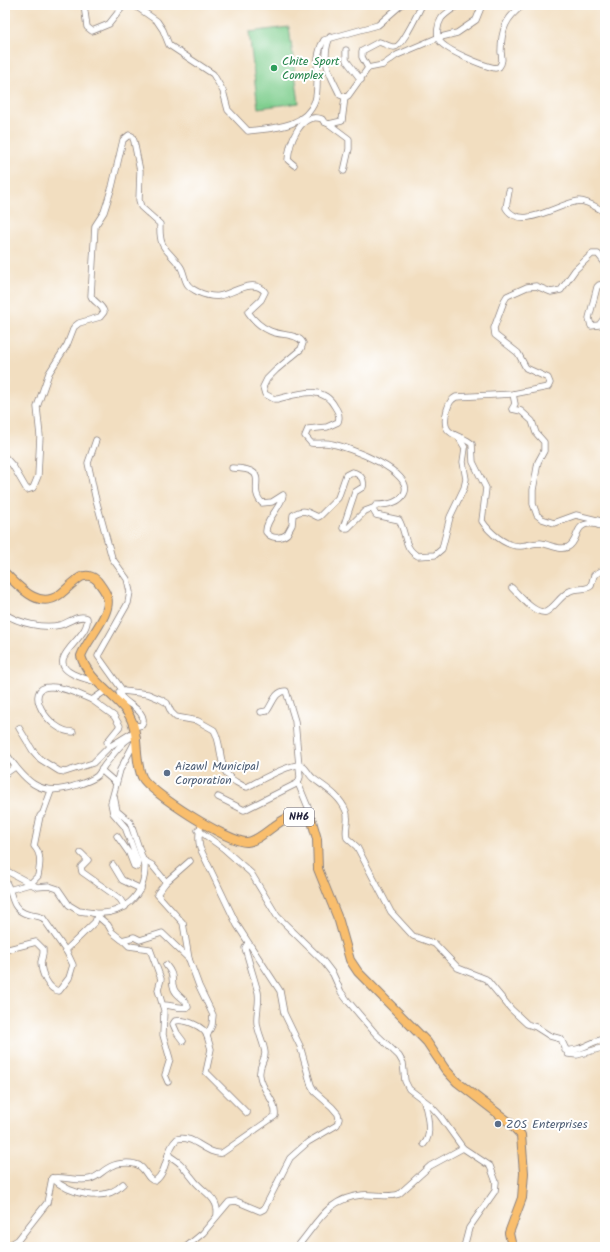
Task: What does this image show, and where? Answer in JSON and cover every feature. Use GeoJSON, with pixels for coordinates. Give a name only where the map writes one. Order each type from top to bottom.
{"type":"FeatureCollection","features":[{"type":"Feature","properties":{"kind":"highway","name":"NH6"},"geometry":{"type":"LineString","coordinates":[[5,573],[20,588],[38,599],[52,599],[85,575],[92,576],[97,581],[107,597],[108,604],[106,612],[84,648],[81,656],[86,666],[98,682],[126,711],[135,732],[140,768],[144,781],[200,827],[246,842],[257,837],[281,820],[304,817],[312,821],[315,829],[318,869],[339,921],[350,960],[358,972],[427,1042],[445,1069],[457,1082],[509,1122],[521,1135],[524,1173],[522,1198],[509,1233],[512,1247]]}},
{"type":"Feature","properties":{"kind":"street"},"geometry":{"type":"LineString","coordinates":[[84,5],[88,27],[92,30],[109,24],[124,5]]}},
{"type":"Feature","properties":{"kind":"street"},"geometry":{"type":"LineString","coordinates":[[134,5],[157,21],[163,30],[169,45],[213,74],[223,91],[228,110],[248,131],[278,128],[301,119],[309,112],[315,100],[319,48],[324,40],[330,37],[378,25],[401,5]]}},
{"type":"Feature","properties":{"kind":"street"},"geometry":{"type":"LineString","coordinates":[[368,68],[362,58],[362,52],[379,42],[394,47],[397,46],[404,38],[422,5]]}},
{"type":"Feature","properties":{"kind":"street"},"geometry":{"type":"LineString","coordinates":[[458,5],[440,20],[438,28],[439,38],[446,47],[491,67],[499,67],[502,62],[504,30],[510,15],[523,5]]}},
{"type":"Feature","properties":{"kind":"street"},"geometry":{"type":"LineString","coordinates":[[329,124],[342,121],[345,97],[348,96],[361,80],[368,68],[383,65],[397,55],[439,38],[454,34],[476,19],[482,5]]}},
{"type":"Feature","properties":{"kind":"street"},"geometry":{"type":"LineString","coordinates":[[330,37],[325,50],[326,62],[340,95],[345,97]]}},
{"type":"Feature","properties":{"kind":"street"},"geometry":{"type":"LineString","coordinates":[[346,50],[346,60],[361,80]]}},
{"type":"Feature","properties":{"kind":"street"},"geometry":{"type":"LineString","coordinates":[[294,165],[288,160],[291,143],[299,126],[306,121],[315,118],[322,119],[350,140],[344,171]]}},
{"type":"Feature","properties":{"kind":"street"},"geometry":{"type":"LineString","coordinates":[[5,457],[20,477],[24,488],[27,490],[33,488],[38,476],[40,436],[37,407],[49,373],[67,345],[74,327],[100,317],[104,312],[100,304],[93,300],[91,296],[95,226],[104,212],[114,179],[123,140],[129,135],[132,136],[134,141],[140,171],[139,200],[141,207],[160,224],[161,242],[167,252],[182,269],[188,285],[202,294],[218,296],[243,287],[259,287],[265,292],[264,297],[248,312],[254,320],[260,326],[270,331],[284,336],[298,337],[303,342],[301,349],[267,379],[263,387],[265,394],[274,399],[278,399],[311,391],[330,398],[337,410],[338,422],[327,427],[308,429],[306,432],[307,440],[318,444],[330,443],[339,445],[386,466],[396,472],[403,480],[405,491],[399,500],[384,505],[376,505],[373,508],[365,510],[348,528],[343,528],[355,492],[364,487],[361,476],[352,472],[346,475],[341,492],[334,503],[320,516],[318,517],[305,510],[300,510],[293,515],[292,525],[287,534],[279,537],[270,536],[266,532],[267,525],[272,519],[276,506],[282,500],[283,495],[272,502],[262,503],[259,499],[257,478],[253,471],[246,468],[232,468]]}},
{"type":"Feature","properties":{"kind":"street"},"geometry":{"type":"LineString","coordinates":[[510,191],[506,199],[506,208],[508,212],[516,216],[531,217],[578,201],[587,203],[605,212]]}},
{"type":"Feature","properties":{"kind":"street"},"geometry":{"type":"LineString","coordinates":[[605,263],[598,254],[592,254],[575,270],[561,290],[551,292],[536,286],[527,287],[505,298],[494,328],[495,336],[518,354],[526,368],[545,376],[550,383],[548,387],[514,394],[454,398],[450,402],[446,414],[447,425],[451,433],[459,438],[471,442],[473,462],[486,488],[482,522],[491,532],[509,544],[519,546],[541,543],[557,548],[567,547],[571,544],[578,530],[582,527],[594,524],[605,527]]}},
{"type":"Feature","properties":{"kind":"street"},"geometry":{"type":"LineString","coordinates":[[605,284],[597,287],[589,318],[591,326],[599,326],[605,317]]}},
{"type":"Feature","properties":{"kind":"street"},"geometry":{"type":"LineString","coordinates":[[514,394],[515,404],[512,409],[521,411],[532,421],[536,433],[544,442],[544,451],[538,462],[533,490],[533,504],[538,515],[542,519],[554,523],[576,515],[605,522]]}},
{"type":"Feature","properties":{"kind":"street"},"geometry":{"type":"LineString","coordinates":[[373,508],[376,515],[399,520],[403,529],[407,547],[418,556],[435,555],[440,552],[444,544],[452,511],[462,495],[466,479],[464,462],[465,448],[459,438]]}},
{"type":"Feature","properties":{"kind":"street"},"geometry":{"type":"LineString","coordinates":[[96,440],[88,463],[95,496],[112,558],[127,579],[130,592],[128,603],[98,656],[123,691],[156,696],[165,701],[176,717],[198,721],[214,730],[220,744],[220,759],[227,776],[245,787],[285,769],[299,765],[304,767],[312,778],[325,786],[342,803],[347,813],[347,838],[357,847],[391,912],[413,936],[436,944],[458,968],[486,979],[519,1018],[550,1036],[561,1039],[565,1050],[571,1056],[577,1056],[605,1047]]}},
{"type":"Feature","properties":{"kind":"street"},"geometry":{"type":"LineString","coordinates":[[512,588],[534,608],[542,613],[546,612],[568,592],[575,589],[585,589],[591,586],[594,574],[604,571]]}},
{"type":"Feature","properties":{"kind":"street"},"geometry":{"type":"LineString","coordinates":[[5,614],[14,619],[48,626],[60,625],[81,616],[87,618],[85,632],[65,654],[63,662],[65,669],[74,675],[98,682]]}},
{"type":"Feature","properties":{"kind":"street"},"geometry":{"type":"LineString","coordinates":[[73,732],[66,732],[58,729],[41,710],[38,699],[40,691],[43,688],[54,687],[92,700],[114,716],[120,726],[107,742],[110,747]]}},
{"type":"Feature","properties":{"kind":"street"},"geometry":{"type":"LineString","coordinates":[[92,700],[105,690]]}},
{"type":"Feature","properties":{"kind":"street"},"geometry":{"type":"LineString","coordinates":[[117,836],[129,853],[134,866],[137,867],[138,862],[124,827],[113,813],[111,803],[120,770],[135,732],[138,726],[142,725],[142,718],[136,707],[120,697],[119,692],[123,691]]}},
{"type":"Feature","properties":{"kind":"street"},"geometry":{"type":"LineString","coordinates":[[261,712],[266,711],[274,698],[281,692],[286,691],[295,721],[300,777],[298,783],[310,812],[304,817]]}},
{"type":"Feature","properties":{"kind":"street"},"geometry":{"type":"LineString","coordinates":[[19,728],[40,759],[62,772],[93,763],[110,747],[135,732]]}},
{"type":"Feature","properties":{"kind":"street"},"geometry":{"type":"LineString","coordinates":[[5,752],[15,767],[41,789],[51,791],[78,785],[97,776],[124,742],[135,732]]}},
{"type":"Feature","properties":{"kind":"street"},"geometry":{"type":"LineString","coordinates":[[5,774],[15,767]]}},
{"type":"Feature","properties":{"kind":"street"},"geometry":{"type":"LineString","coordinates":[[101,770],[116,783]]}},
{"type":"Feature","properties":{"kind":"street"},"geometry":{"type":"LineString","coordinates":[[218,797],[244,810],[298,783]]}},
{"type":"Feature","properties":{"kind":"street"},"geometry":{"type":"LineString","coordinates":[[7,891],[30,884],[38,876],[40,857],[34,846],[40,816],[45,808],[51,791]]}},
{"type":"Feature","properties":{"kind":"street"},"geometry":{"type":"LineString","coordinates":[[5,870],[37,887],[49,886],[56,888],[69,905],[80,911],[114,911],[125,907],[133,900],[141,889],[145,873],[143,860],[130,822],[117,811],[114,791]]}},
{"type":"Feature","properties":{"kind":"street"},"geometry":{"type":"LineString","coordinates":[[186,1247],[203,1233],[225,1204],[232,1201],[256,1211],[261,1211],[264,1209],[290,1158],[308,1142],[337,1125],[339,1119],[338,1114],[315,1092],[311,1084],[298,1040],[284,1012],[280,991],[237,925],[200,848],[198,839],[200,827]]}},
{"type":"Feature","properties":{"kind":"street"},"geometry":{"type":"LineString","coordinates":[[200,827],[251,873],[277,916],[324,961],[347,1000],[383,1041],[399,1056],[407,1086],[447,1123],[451,1133],[463,1148],[490,1166],[496,1182],[495,1191],[469,1228],[464,1247]]}},
{"type":"Feature","properties":{"kind":"street"},"geometry":{"type":"LineString","coordinates":[[81,853],[88,860],[81,867],[82,872],[120,899],[125,907]]}},
{"type":"Feature","properties":{"kind":"street"},"geometry":{"type":"LineString","coordinates":[[143,860],[152,865],[166,882]]}},
{"type":"Feature","properties":{"kind":"street"},"geometry":{"type":"LineString","coordinates":[[190,861],[166,882],[158,891],[157,895],[183,924],[189,959],[199,986],[213,1015],[212,1024],[207,1036]]}},
{"type":"Feature","properties":{"kind":"street"},"geometry":{"type":"LineString","coordinates":[[113,865],[122,880],[141,889]]}},
{"type":"Feature","properties":{"kind":"street"},"geometry":{"type":"LineString","coordinates":[[5,881],[7,891],[13,903],[19,910],[28,915],[43,918],[66,951],[73,965],[69,978],[59,991],[51,988],[46,979],[41,962],[43,949],[36,942],[5,950]]}},
{"type":"Feature","properties":{"kind":"street"},"geometry":{"type":"LineString","coordinates":[[91,912],[108,925],[112,932],[129,946],[151,950],[161,979],[158,990],[162,1005],[163,1035],[170,1059],[165,1075],[168,1082]]}},
{"type":"Feature","properties":{"kind":"street"},"geometry":{"type":"LineString","coordinates":[[66,951],[95,922],[97,916]]}},
{"type":"Feature","properties":{"kind":"street"},"geometry":{"type":"LineString","coordinates":[[124,941],[134,937],[140,940],[162,933],[189,959]]}},
{"type":"Feature","properties":{"kind":"street"},"geometry":{"type":"LineString","coordinates":[[52,1178],[82,1180],[91,1179],[99,1176],[108,1168],[116,1165],[134,1163],[141,1165],[151,1180],[156,1181],[160,1177],[174,1141],[182,1138],[216,1153],[222,1153],[275,1116],[274,1108],[264,1090],[259,1076],[259,1067],[265,1052],[257,1024],[258,992],[245,950],[248,943]]}},
{"type":"Feature","properties":{"kind":"street"},"geometry":{"type":"LineString","coordinates":[[162,1005],[169,1005],[180,1009],[188,1007],[186,1001],[174,989],[172,973],[166,966]]}},
{"type":"Feature","properties":{"kind":"street"},"geometry":{"type":"LineString","coordinates":[[183,1041],[173,1024],[177,1020],[204,1029],[211,1049],[206,1068],[207,1075],[247,1113]]}},
{"type":"Feature","properties":{"kind":"street"},"geometry":{"type":"LineString","coordinates":[[565,1050],[577,1050],[596,1040],[605,1039]]}},
{"type":"Feature","properties":{"kind":"street"},"geometry":{"type":"LineString","coordinates":[[423,1100],[429,1134],[428,1140],[424,1144]]}},
{"type":"Feature","properties":{"kind":"street"},"geometry":{"type":"LineString","coordinates":[[297,1247],[321,1216],[338,1203],[360,1195],[393,1196],[399,1194],[430,1166],[463,1148]]}},
{"type":"Feature","properties":{"kind":"street"},"geometry":{"type":"LineString","coordinates":[[168,1155],[181,1163],[193,1180],[213,1198],[217,1206],[217,1214]]}},
{"type":"Feature","properties":{"kind":"street"},"geometry":{"type":"LineString","coordinates":[[52,1178],[60,1184],[83,1194],[110,1192],[123,1184]]}},
{"type":"Feature","properties":{"kind":"street"},"geometry":{"type":"LineString","coordinates":[[6,1247],[18,1240],[47,1203],[52,1178]]}},
{"type":"Feature","properties":{"kind":"street"},"geometry":{"type":"LineString","coordinates":[[236,1247],[248,1247]]}},
{"type":"Feature","properties":{"kind":"green space","name":"Chite Sport Complex"},"geometry":{"type":"Polygon","coordinates":[[[289,27],[299,103],[258,108],[249,32],[289,27]]]}},
{"type":"Feature","properties":{"kind":"place","name":"Chite Sport Complex"},"geometry":{"type":"Point","coordinates":[274,68]}},
{"type":"Feature","properties":{"kind":"place","name":"Aizawl Municipal Corporation"},"geometry":{"type":"Point","coordinates":[167,773]}},
{"type":"Feature","properties":{"kind":"place","name":"ZOS Enterprises"},"geometry":{"type":"Point","coordinates":[498,1124]}}]}
